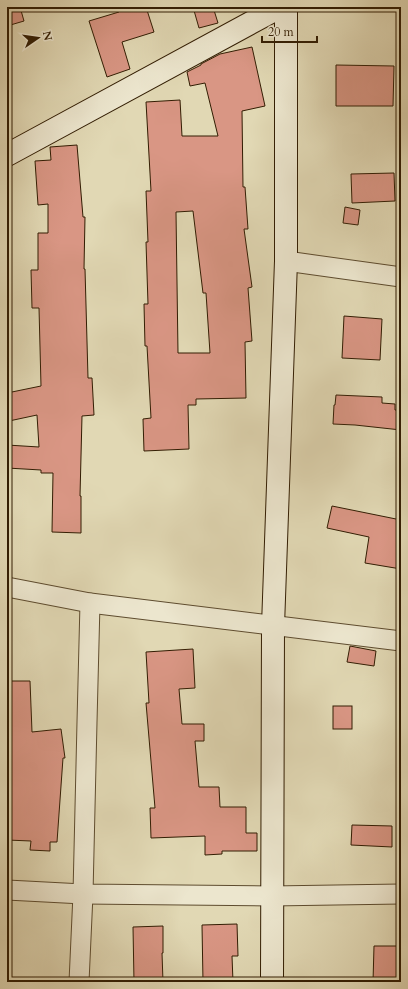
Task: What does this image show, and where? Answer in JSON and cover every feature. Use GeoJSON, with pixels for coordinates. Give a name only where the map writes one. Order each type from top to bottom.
{"type":"FeatureCollection","features":[{"type":"Feature","properties":{"kind":"street"},"geometry":{"type":"LineString","coordinates":[[7,155],[280,7]]}},
{"type":"Feature","properties":{"kind":"street"},"geometry":{"type":"LineString","coordinates":[[272,982],[273,626],[286,261],[286,7]]}},
{"type":"Feature","properties":{"kind":"street"},"geometry":{"type":"LineString","coordinates":[[286,261],[401,277]]}},
{"type":"Feature","properties":{"kind":"street"},"geometry":{"type":"LineString","coordinates":[[7,586],[90,603],[401,641]]}},
{"type":"Feature","properties":{"kind":"street"},"geometry":{"type":"LineString","coordinates":[[79,982],[83,894],[90,603]]}},
{"type":"Feature","properties":{"kind":"street"},"geometry":{"type":"LineString","coordinates":[[7,890],[83,894],[272,896],[401,894]]}},
{"type":"Feature","properties":{"kind":"building"},"geometry":{"type":"Polygon","coordinates":[[[7,7],[20,7],[24,21],[7,26],[7,7]]]}},
{"type":"Feature","properties":{"kind":"building"},"geometry":{"type":"Polygon","coordinates":[[[118,7],[146,7],[154,32],[122,42],[130,69],[107,77],[89,21],[119,12],[118,7]]]}},
{"type":"Feature","properties":{"kind":"building"},"geometry":{"type":"Polygon","coordinates":[[[193,7],[213,7],[218,23],[199,28],[193,7]]]}},
{"type":"Feature","properties":{"kind":"building"},"geometry":{"type":"Polygon","coordinates":[[[252,47],[265,106],[242,111],[243,187],[245,187],[248,229],[244,229],[252,287],[248,288],[252,341],[245,342],[246,398],[196,399],[196,405],[188,405],[189,449],[144,451],[143,419],[151,418],[147,346],[145,346],[144,304],[148,304],[146,191],[151,191],[146,102],[180,100],[182,136],[218,136],[205,83],[190,86],[187,72],[220,54],[252,47]],[[193,211],[176,212],[178,353],[210,353],[206,293],[203,293],[193,211]]]}},
{"type":"Feature","properties":{"kind":"building"},"geometry":{"type":"Polygon","coordinates":[[[336,65],[394,66],[393,106],[336,106],[336,65]]]}},
{"type":"Feature","properties":{"kind":"building"},"geometry":{"type":"Polygon","coordinates":[[[77,145],[83,217],[85,217],[84,269],[88,378],[92,378],[94,415],[82,416],[80,496],[81,533],[52,532],[53,473],[41,473],[41,470],[7,468],[7,445],[39,447],[37,415],[9,421],[7,413],[7,393],[41,386],[39,308],[32,308],[31,270],[38,270],[38,233],[48,233],[48,204],[38,205],[35,161],[51,160],[50,147],[77,145]]]}},
{"type":"Feature","properties":{"kind":"building"},"geometry":{"type":"Polygon","coordinates":[[[394,173],[395,201],[352,203],[351,174],[394,173]]]}},
{"type":"Feature","properties":{"kind":"building"},"geometry":{"type":"Polygon","coordinates":[[[345,207],[360,210],[358,225],[343,223],[345,207]]]}},
{"type":"Feature","properties":{"kind":"building"},"geometry":{"type":"Polygon","coordinates":[[[344,316],[382,319],[380,360],[342,358],[344,316]]]}},
{"type":"Feature","properties":{"kind":"building"},"geometry":{"type":"Polygon","coordinates":[[[336,395],[382,397],[382,403],[395,404],[395,410],[401,410],[401,430],[333,424],[336,395]]]}},
{"type":"Feature","properties":{"kind":"building"},"geometry":{"type":"Polygon","coordinates":[[[332,506],[401,520],[401,569],[365,563],[369,537],[327,528],[332,506]]]}},
{"type":"Feature","properties":{"kind":"building"},"geometry":{"type":"Polygon","coordinates":[[[350,646],[376,651],[374,666],[347,662],[350,646]]]}},
{"type":"Feature","properties":{"kind":"building"},"geometry":{"type":"Polygon","coordinates":[[[193,649],[195,688],[179,689],[182,724],[204,724],[204,741],[195,741],[199,787],[219,787],[220,807],[246,807],[246,833],[257,833],[257,851],[222,851],[222,854],[205,855],[205,836],[151,838],[150,808],[155,808],[146,703],[149,703],[146,652],[193,649]]]}},
{"type":"Feature","properties":{"kind":"building"},"geometry":{"type":"Polygon","coordinates":[[[7,681],[30,681],[32,732],[61,729],[65,758],[63,758],[57,842],[50,842],[50,851],[30,850],[31,841],[7,840],[7,681]]]}},
{"type":"Feature","properties":{"kind":"building"},"geometry":{"type":"Polygon","coordinates":[[[333,706],[352,706],[352,729],[333,729],[333,706]]]}},
{"type":"Feature","properties":{"kind":"building"},"geometry":{"type":"Polygon","coordinates":[[[352,825],[392,826],[392,847],[351,845],[352,825]]]}},
{"type":"Feature","properties":{"kind":"building"},"geometry":{"type":"Polygon","coordinates":[[[237,924],[238,956],[232,956],[233,982],[203,982],[202,925],[237,924]]]}},
{"type":"Feature","properties":{"kind":"building"},"geometry":{"type":"Polygon","coordinates":[[[163,926],[163,982],[134,982],[133,927],[163,926]]]}},
{"type":"Feature","properties":{"kind":"building"},"geometry":{"type":"Polygon","coordinates":[[[374,946],[401,946],[401,982],[373,982],[374,946]]]}}]}
